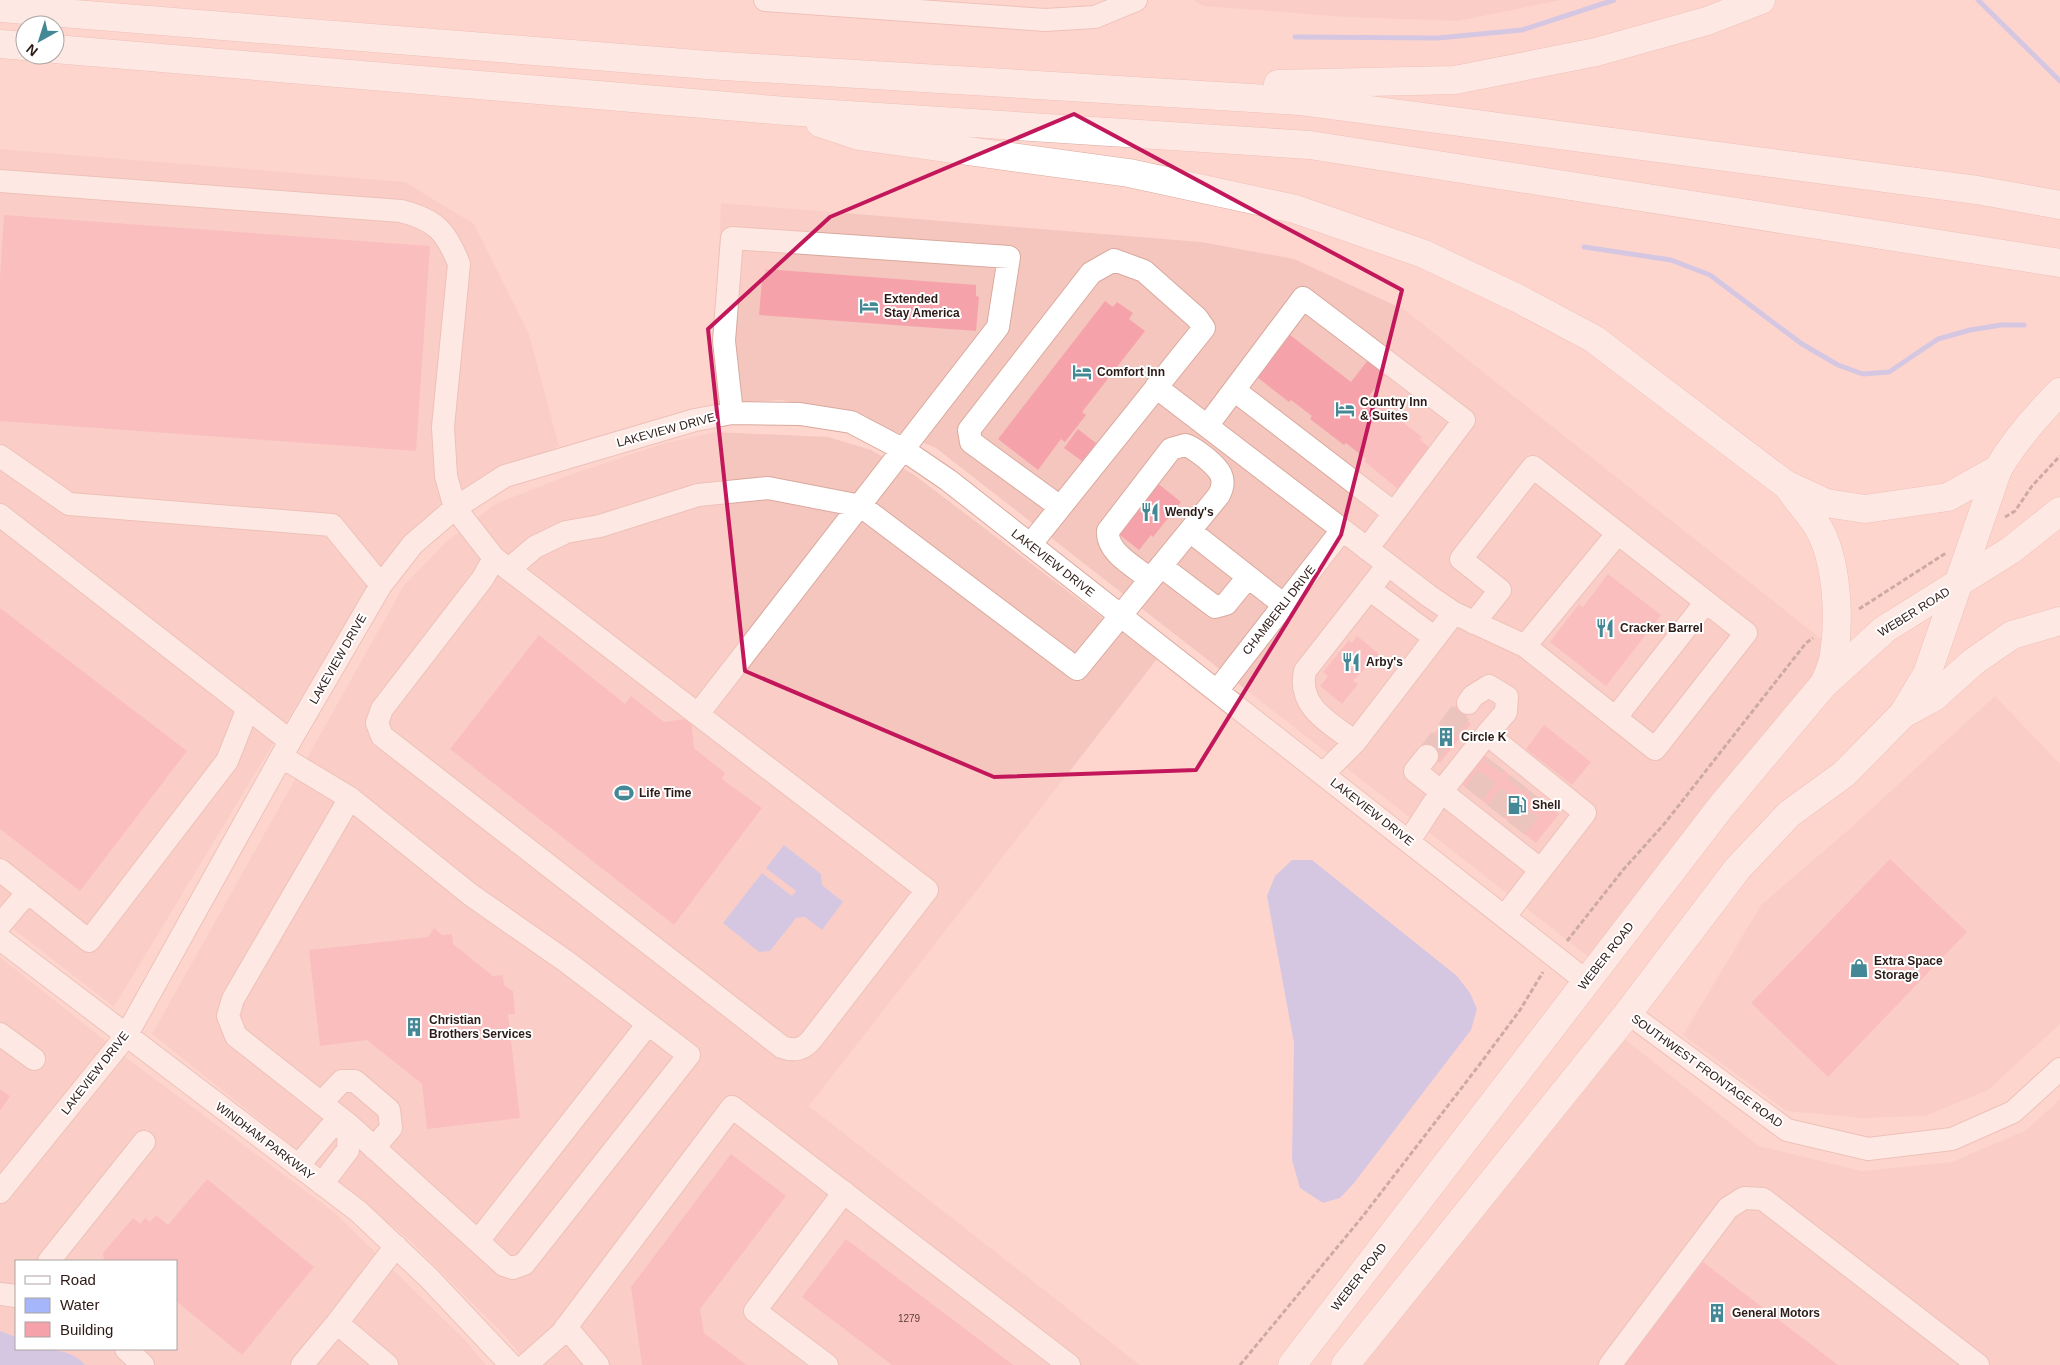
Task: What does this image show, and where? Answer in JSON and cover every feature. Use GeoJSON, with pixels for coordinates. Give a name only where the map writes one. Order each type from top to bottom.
{"type":"FeatureCollection","features":[{"type":"Feature","properties":{"kind":"main road"},"geometry":{"type":"LineString","coordinates":[[708,65],[1216,86],[1455,80],[1596,52],[1707,21],[1761,0]]}},
{"type":"Feature","properties":{"kind":"main road"},"geometry":{"type":"LineString","coordinates":[[0,8],[708,65],[1301,101],[1967,189],[2060,205]]}},
{"type":"Feature","properties":{"kind":"main road"},"geometry":{"type":"LineString","coordinates":[[0,44],[15,45]]}},
{"type":"Feature","properties":{"kind":"main road"},"geometry":{"type":"LineString","coordinates":[[65,50],[786,111],[1310,145],[2060,263]]}},
{"type":"Feature","properties":{"kind":"main road"},"geometry":{"type":"LineString","coordinates":[[786,111],[859,136],[1129,173],[1295,209],[1424,254],[1517,298],[1594,339],[1785,484],[1826,503],[1865,509],[1948,497],[1998,469]]}},
{"type":"Feature","properties":{"kind":"main road","name":"WEBER ROAD"},"geometry":{"type":"LineString","coordinates":[[1345,1365],[1628,1013],[1738,868],[1789,814],[1844,774],[1903,714],[1927,674],[1998,469],[2023,432],[2060,392]]}},
{"type":"Feature","properties":{"kind":"main road"},"geometry":{"type":"LineString","coordinates":[[1785,484],[1817,526],[1828,550],[1833,574],[1836,622],[1834,656],[1824,684]]}},
{"type":"Feature","properties":{"kind":"main road","name":"WEBER ROAD"},"geometry":{"type":"LineString","coordinates":[[1292,1365],[1720,808],[1824,684],[1885,628],[2011,550],[2060,511]]}},
{"type":"Feature","properties":{"kind":"main road"},"geometry":{"type":"LineString","coordinates":[[1903,714],[1933,698],[1973,662],[2012,635],[2060,621]]}},
{"type":"Feature","properties":{"kind":"street"},"geometry":{"type":"LineString","coordinates":[[765,0],[1044,20],[1095,17],[1136,0]]}},
{"type":"Feature","properties":{"kind":"street"},"geometry":{"type":"LineString","coordinates":[[0,181],[401,211],[423,216],[439,229],[451,246],[458,264],[443,428],[446,476],[455,508],[501,563],[927,890],[818,1031],[802,1048],[788,1049],[782,1047],[382,736],[377,723],[382,709],[483,578],[501,563],[566,532],[600,526],[698,495],[768,488],[861,506],[1077,669],[1120,615],[1155,573],[1190,531],[1219,496],[1224,483],[1220,470],[1190,446],[1180,445],[1171,449],[1108,531],[1107,537],[1113,548],[1155,573],[1215,607],[1226,604],[1248,577]]}},
{"type":"Feature","properties":{"kind":"street"},"geometry":{"type":"LineString","coordinates":[[698,714],[998,327],[1009,257],[732,238],[724,341],[732,413]]}},
{"type":"Feature","properties":{"kind":"street"},"geometry":{"type":"LineString","coordinates":[[1030,545],[1204,328],[1202,323],[1144,272],[1114,260],[1091,273],[969,430],[971,442],[1060,507]]}},
{"type":"Feature","properties":{"kind":"street"},"geometry":{"type":"LineString","coordinates":[[1207,426],[1303,298],[1464,420],[1367,549]]}},
{"type":"Feature","properties":{"kind":"street"},"geometry":{"type":"LineString","coordinates":[[1156,387],[1388,565],[1454,613],[1474,623],[1525,646],[1655,749],[1746,633],[1533,466],[1461,559],[1500,590],[1474,623]]}},
{"type":"Feature","properties":{"kind":"street"},"geometry":{"type":"LineString","coordinates":[[1234,390],[1394,513]]}},
{"type":"Feature","properties":{"kind":"street","name":"LAKEVIEW DRIVE"},"geometry":{"type":"LineString","coordinates":[[0,1192],[126,1036],[286,749],[381,585],[413,544],[455,508],[505,476],[695,420],[732,413],[800,414],[851,422],[904,450],[1120,615],[1505,916],[1586,982]]}},
{"type":"Feature","properties":{"kind":"street"},"geometry":{"type":"LineString","coordinates":[[0,456],[69,504],[332,525],[381,585]]}},
{"type":"Feature","properties":{"kind":"street"},"geometry":{"type":"LineString","coordinates":[[0,516],[248,708],[286,749],[350,798],[471,895],[567,962],[689,1055],[524,1264],[513,1268],[504,1265],[349,1125],[236,1036],[228,1016],[233,999],[350,798]]}},
{"type":"Feature","properties":{"kind":"street","name":"CHAMBERLI DRIVE"},"geometry":{"type":"LineString","coordinates":[[1217,691],[1342,530]]}},
{"type":"Feature","properties":{"kind":"street"},"geometry":{"type":"LineString","coordinates":[[1190,531],[1284,605]]}},
{"type":"Feature","properties":{"kind":"street"},"geometry":{"type":"LineString","coordinates":[[1525,646],[1618,533]]}},
{"type":"Feature","properties":{"kind":"street"},"geometry":{"type":"LineString","coordinates":[[1355,742],[1313,710],[1303,691],[1303,681],[1305,671],[1388,565]]}},
{"type":"Feature","properties":{"kind":"street"},"geometry":{"type":"LineString","coordinates":[[1369,589],[1434,638]]}},
{"type":"Feature","properties":{"kind":"street"},"geometry":{"type":"LineString","coordinates":[[1616,717],[1706,602]]}},
{"type":"Feature","properties":{"kind":"street"},"geometry":{"type":"LineString","coordinates":[[1323,774],[1355,742],[1454,613]]}},
{"type":"Feature","properties":{"kind":"street"},"geometry":{"type":"LineString","coordinates":[[1408,841],[1441,792],[1506,712],[1507,697],[1489,686],[1473,696],[1468,703]]}},
{"type":"Feature","properties":{"kind":"street"},"geometry":{"type":"LineString","coordinates":[[0,870],[89,941],[227,761],[248,708]]}},
{"type":"Feature","properties":{"kind":"street"},"geometry":{"type":"LineString","coordinates":[[1487,734],[1502,757],[1524,775],[1544,791],[1585,813],[1505,916]]}},
{"type":"Feature","properties":{"kind":"street"},"geometry":{"type":"LineString","coordinates":[[1426,756],[1415,771],[1441,792],[1468,801],[1491,819],[1511,835],[1541,870]]}},
{"type":"Feature","properties":{"kind":"street"},"geometry":{"type":"LineString","coordinates":[[0,925],[28,892]]}},
{"type":"Feature","properties":{"kind":"street","name":"WINDHAM PARKWAY"},"geometry":{"type":"LineString","coordinates":[[0,939],[358,1211],[429,1278],[511,1365]]}},
{"type":"Feature","properties":{"kind":"street","name":"SOUTHWEST FRONTAGE ROAD"},"geometry":{"type":"LineString","coordinates":[[1628,1013],[1787,1130],[1868,1149],[1952,1139],[2012,1112],[2060,1069]]}},
{"type":"Feature","properties":{"kind":"street"},"geometry":{"type":"LineString","coordinates":[[478,1241],[648,1024]]}},
{"type":"Feature","properties":{"kind":"street"},"geometry":{"type":"LineString","coordinates":[[0,1034],[34,1059]]}},
{"type":"Feature","properties":{"kind":"street"},"geometry":{"type":"LineString","coordinates":[[321,1103],[342,1081],[355,1081],[389,1110],[392,1128],[374,1148]]}},
{"type":"Feature","properties":{"kind":"street"},"geometry":{"type":"LineString","coordinates":[[526,1365],[566,1327],[732,1107],[1069,1365]]}},
{"type":"Feature","properties":{"kind":"street"},"geometry":{"type":"LineString","coordinates":[[298,1166],[330,1128],[349,1125]]}},
{"type":"Feature","properties":{"kind":"street"},"geometry":{"type":"LineString","coordinates":[[322,1184],[348,1150],[349,1125]]}},
{"type":"Feature","properties":{"kind":"street"},"geometry":{"type":"LineString","coordinates":[[50,1260],[144,1142]]}},
{"type":"Feature","properties":{"kind":"street"},"geometry":{"type":"LineString","coordinates":[[826,1365],[755,1311],[844,1192]]}},
{"type":"Feature","properties":{"kind":"street"},"geometry":{"type":"LineString","coordinates":[[1610,1365],[1728,1208],[1744,1198],[1763,1199],[1978,1365]]}},
{"type":"Feature","properties":{"kind":"street"},"geometry":{"type":"LineString","coordinates":[[302,1365],[337,1324],[396,1246]]}},
{"type":"Feature","properties":{"kind":"street"},"geometry":{"type":"LineString","coordinates":[[0,1294],[15,1296]]}},
{"type":"Feature","properties":{"kind":"street"},"geometry":{"type":"LineString","coordinates":[[337,1324],[387,1365]]}},
{"type":"Feature","properties":{"kind":"street"},"geometry":{"type":"LineString","coordinates":[[566,1327],[598,1365]]}},
{"type":"Feature","properties":{"kind":"street"},"geometry":{"type":"LineString","coordinates":[[127,1350],[143,1365]]}},
{"type":"Feature","properties":{"kind":"path"},"geometry":{"type":"LineString","coordinates":[[1240,1365],[1363,1216],[1520,1010],[1540,976],[1555,956]]}},
{"type":"Feature","properties":{"kind":"highlighted area"},"geometry":{"type":"Polygon","coordinates":[[[1074,114],[1402,290],[1341,535],[1196,770],[994,777],[745,671],[708,329],[830,217],[1074,114]]]}},
{"type":"Feature","properties":{"kind":"shaded area"},"geometry":{"type":"Polygon","coordinates":[[[1193,0],[1561,0],[1458,21],[1346,17],[1203,6],[1193,0]]]}},
{"type":"Feature","properties":{"kind":"shaded area"},"geometry":{"type":"Polygon","coordinates":[[[0,149],[405,182],[474,224],[529,334],[559,446],[456,492],[379,569],[114,1007],[0,919],[0,149]]]}},
{"type":"Feature","properties":{"kind":"shaded area"},"geometry":{"type":"Polygon","coordinates":[[[721,203],[1201,242],[1294,259],[1405,310],[1839,653],[1595,962],[936,448],[902,434],[782,400],[713,404],[721,203]]]}},
{"type":"Feature","properties":{"kind":"shaded area"},"geometry":{"type":"Polygon","coordinates":[[[715,432],[828,437],[871,450],[913,474],[1157,659],[809,1106],[1140,1365],[529,1365],[502,1333],[407,1238],[152,1034],[404,585],[447,541],[495,504],[569,475],[662,444],[715,432]]]}},
{"type":"Feature","properties":{"kind":"shaded area"},"geometry":{"type":"Polygon","coordinates":[[[1995,696],[2060,764],[2060,1024],[1988,1090],[1926,1116],[1862,1118],[1786,1111],[1683,1035],[1761,905],[1847,831],[1995,696]]]}},
{"type":"Feature","properties":{"kind":"shaded area"},"geometry":{"type":"Polygon","coordinates":[[[0,957],[132,1062],[334,1212],[466,1341],[486,1365],[0,1365],[0,957]]]}},
{"type":"Feature","properties":{"kind":"shaded area"},"geometry":{"type":"Polygon","coordinates":[[[1615,1031],[1759,1146],[1862,1171],[1952,1162],[2026,1130],[2060,1099],[2060,1365],[1358,1365],[1615,1031]]]}},
{"type":"Feature","properties":{"kind":"water"},"geometry":{"type":"Polygon","coordinates":[[[784,845],[821,874],[822,885],[843,902],[822,930],[805,917],[796,918],[770,951],[759,952],[723,923],[762,873],[792,896],[796,891],[766,868],[784,845]]]}},
{"type":"Feature","properties":{"kind":"water"},"geometry":{"type":"Polygon","coordinates":[[[1292,860],[1312,860],[1457,976],[1470,993],[1477,1009],[1471,1030],[1354,1183],[1340,1198],[1323,1203],[1300,1188],[1292,1160],[1294,1043],[1267,896],[1275,876],[1292,860]]]}},
{"type":"Feature","properties":{"kind":"water"},"geometry":{"type":"Polygon","coordinates":[[[0,1331],[15,1337],[15,1350],[53,1350],[71,1354],[85,1365],[0,1365],[0,1331]]]}},
{"type":"Feature","properties":{"kind":"building"},"geometry":{"type":"Polygon","coordinates":[[[4,215],[430,246],[416,451],[0,421],[0,278],[4,215]]]}},
{"type":"Feature","properties":{"kind":"building","name":"Extended Stay America"},"geometry":{"type":"Polygon","coordinates":[[[765,269],[976,285],[976,296],[979,297],[976,331],[759,315],[762,280],[765,281],[765,269]]]}},
{"type":"Feature","properties":{"kind":"building","name":"Comfort Inn"},"geometry":{"type":"Polygon","coordinates":[[[1105,301],[1113,307],[1117,302],[1133,313],[1129,319],[1145,331],[1082,412],[1086,415],[1065,442],[1061,439],[1038,470],[998,439],[1105,301]]]}},
{"type":"Feature","properties":{"kind":"building","name":"Country Inn & Suites"},"geometry":{"type":"Polygon","coordinates":[[[1290,335],[1351,382],[1372,355],[1390,369],[1369,396],[1422,437],[1420,440],[1430,448],[1398,489],[1364,461],[1366,459],[1346,443],[1344,445],[1310,419],[1312,416],[1291,400],[1289,402],[1257,377],[1290,335]]]}},
{"type":"Feature","properties":{"kind":"building"},"geometry":{"type":"Polygon","coordinates":[[[1078,429],[1096,443],[1083,462],[1064,448],[1078,429]]]}},
{"type":"Feature","properties":{"kind":"building","name":"Wendy's"},"geometry":{"type":"Polygon","coordinates":[[[1156,482],[1181,502],[1153,537],[1151,535],[1139,550],[1116,532],[1156,482]]]}},
{"type":"Feature","properties":{"kind":"building","name":"Cracker Barrel"},"geometry":{"type":"Polygon","coordinates":[[[1608,574],[1661,615],[1606,686],[1550,642],[1579,604],[1583,607],[1608,574]]]}},
{"type":"Feature","properties":{"kind":"building"},"geometry":{"type":"Polygon","coordinates":[[[0,608],[187,751],[80,891],[0,829],[0,608]]]}},
{"type":"Feature","properties":{"kind":"building","name":"Life Time"},"geometry":{"type":"Polygon","coordinates":[[[539,635],[625,704],[631,696],[664,722],[691,718],[694,748],[725,773],[722,779],[762,808],[674,925],[450,749],[539,635]]]}},
{"type":"Feature","properties":{"kind":"building","name":"Arby's"},"geometry":{"type":"Polygon","coordinates":[[[1357,636],[1379,654],[1353,681],[1358,684],[1342,704],[1320,686],[1328,676],[1323,672],[1349,640],[1352,643],[1357,636]]]}},
{"type":"Feature","properties":{"kind":"building","name":"Circle K"},"geometry":{"type":"Polygon","coordinates":[[[1462,698],[1474,707],[1464,719],[1471,724],[1440,763],[1420,751],[1462,698]]]}},
{"type":"Feature","properties":{"kind":"building","name":"Circle K"},"geometry":{"type":"Polygon","coordinates":[[[1544,725],[1591,762],[1572,785],[1526,749],[1544,725]]]}},
{"type":"Feature","properties":{"kind":"building","name":"Shell"},"geometry":{"type":"Polygon","coordinates":[[[1483,754],[1559,814],[1536,843],[1460,783],[1483,754]]]}},
{"type":"Feature","properties":{"kind":"building","name":"Extra Space Storage"},"geometry":{"type":"Polygon","coordinates":[[[1890,859],[1967,932],[1828,1077],[1751,1003],[1890,859]]]}},
{"type":"Feature","properties":{"kind":"building","name":"Christian Brothers Services"},"geometry":{"type":"Polygon","coordinates":[[[434,928],[442,935],[452,934],[453,944],[493,976],[503,975],[504,985],[513,991],[515,1014],[508,1014],[520,1118],[427,1129],[422,1084],[367,1040],[320,1046],[309,950],[428,937],[434,928]]]}},
{"type":"Feature","properties":{"kind":"building"},"geometry":{"type":"Polygon","coordinates":[[[0,1089],[10,1096],[0,1111],[0,1089]]]}},
{"type":"Feature","properties":{"kind":"building"},"geometry":{"type":"Polygon","coordinates":[[[731,1154],[786,1196],[700,1309],[704,1333],[747,1365],[642,1365],[631,1287],[731,1154]]]}},
{"type":"Feature","properties":{"kind":"building"},"geometry":{"type":"Polygon","coordinates":[[[207,1179],[314,1267],[242,1355],[178,1303],[178,1260],[104,1260],[103,1253],[133,1218],[140,1224],[145,1218],[150,1222],[156,1215],[168,1225],[207,1179]]]}},
{"type":"Feature","properties":{"kind":"building"},"geometry":{"type":"Polygon","coordinates":[[[846,1239],[1013,1365],[892,1365],[802,1297],[846,1239]]]}},
{"type":"Feature","properties":{"kind":"building","name":"General Motors"},"geometry":{"type":"Polygon","coordinates":[[[1703,1262],[1838,1365],[1624,1365],[1703,1262]]]}},
{"type":"Feature","properties":{"kind":"waterway"},"geometry":{"type":"LineString","coordinates":[[1295,37],[1438,38],[1522,30],[1614,0]]}},
{"type":"Feature","properties":{"kind":"waterway"},"geometry":{"type":"LineString","coordinates":[[1978,0],[2060,81]]}},
{"type":"Feature","properties":{"kind":"waterway"},"geometry":{"type":"LineString","coordinates":[[1584,247],[1671,260],[1710,275],[1802,344],[1838,365],[1863,374],[1889,372],[1938,339],[1970,330],[2001,325],[2024,325]]}},
{"type":"Feature","properties":{"kind":"tunnel"},"geometry":{"type":"LineString","coordinates":[[1427,756],[1468,703]]}},
{"type":"Feature","properties":{"kind":"tunnel"},"geometry":{"type":"LineString","coordinates":[[1474,794],[1496,764]]}},
{"type":"Feature","properties":{"kind":"tunnel"},"geometry":{"type":"LineString","coordinates":[[1496,812],[1519,782]]}},
{"type":"Feature","properties":{"kind":"tunnel"},"geometry":{"type":"LineString","coordinates":[[1516,828],[1539,798]]}},
{"type":"Feature","properties":{"kind":"place","name":"Extended Stay America"},"geometry":{"type":"Point","coordinates":[869,306]}},
{"type":"Feature","properties":{"kind":"place","name":"Comfort Inn"},"geometry":{"type":"Point","coordinates":[1082,372]}},
{"type":"Feature","properties":{"kind":"place","name":"Country Inn & Suites"},"geometry":{"type":"Point","coordinates":[1345,409]}},
{"type":"Feature","properties":{"kind":"place","name":"Wendy's"},"geometry":{"type":"Point","coordinates":[1150,512]}},
{"type":"Feature","properties":{"kind":"place","name":"Cracker Barrel"},"geometry":{"type":"Point","coordinates":[1605,628]}},
{"type":"Feature","properties":{"kind":"place","name":"Arby's"},"geometry":{"type":"Point","coordinates":[1351,662]}},
{"type":"Feature","properties":{"kind":"place","name":"Circle K"},"geometry":{"type":"Point","coordinates":[1446,737]}},
{"type":"Feature","properties":{"kind":"place","name":"Life Time"},"geometry":{"type":"Point","coordinates":[624,793]}},
{"type":"Feature","properties":{"kind":"place","name":"Shell"},"geometry":{"type":"Point","coordinates":[1517,805]}},
{"type":"Feature","properties":{"kind":"place","name":"Extra Space Storage"},"geometry":{"type":"Point","coordinates":[1859,968]}},
{"type":"Feature","properties":{"kind":"place","name":"Christian Brothers Services"},"geometry":{"type":"Point","coordinates":[414,1027]}},
{"type":"Feature","properties":{"kind":"place","name":"General Motors"},"geometry":{"type":"Point","coordinates":[1717,1313]}}]}
